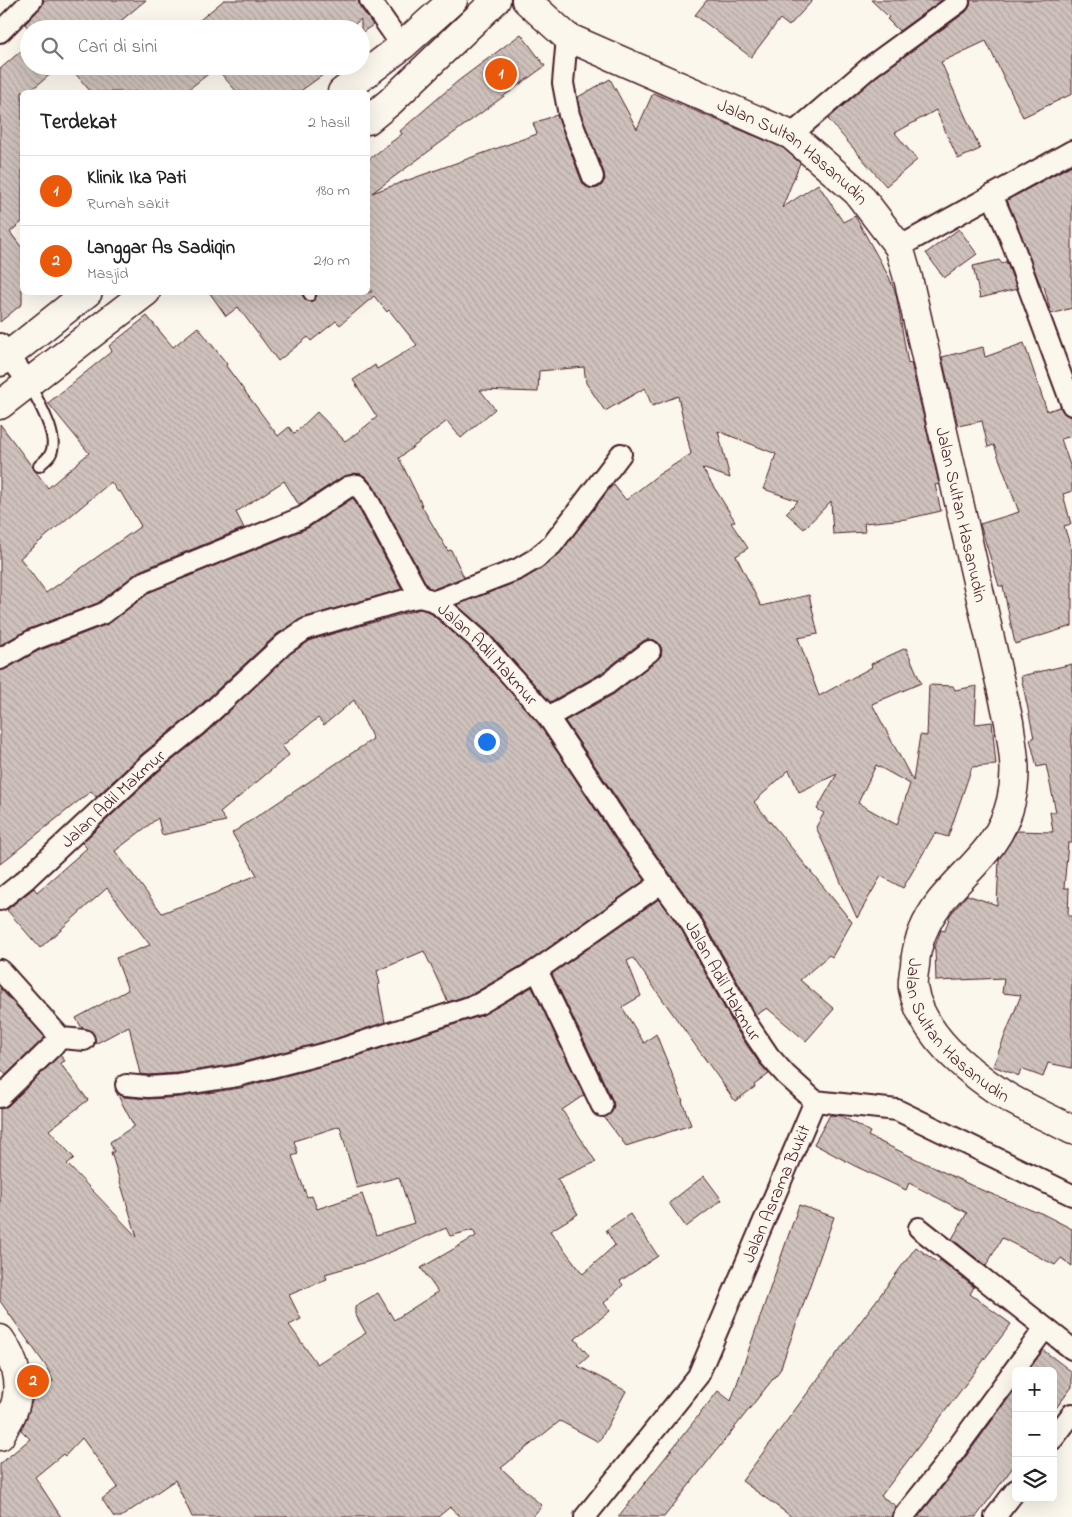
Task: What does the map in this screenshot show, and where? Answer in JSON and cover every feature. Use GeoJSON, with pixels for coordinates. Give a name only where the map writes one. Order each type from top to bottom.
{"type":"FeatureCollection","features":[{"type":"Feature","properties":{"kind":"street"},"geometry":{"type":"LineString","coordinates":[[0,32],[32,0]]}},
{"type":"Feature","properties":{"kind":"street"},"geometry":{"type":"LineString","coordinates":[[370,0],[402,46]]}},
{"type":"Feature","properties":{"kind":"street"},"geometry":{"type":"LineString","coordinates":[[370,71],[402,46],[453,0]]}},
{"type":"Feature","properties":{"kind":"street"},"geometry":{"type":"LineString","coordinates":[[370,118],[390,102],[496,0]]}},
{"type":"Feature","properties":{"kind":"street","name":"Jalan Sultan Hasanudin"},"geometry":{"type":"LineString","coordinates":[[526,0],[567,37],[791,135],[857,192],[898,247],[908,278],[1009,722],[1016,774],[1011,803],[1001,828],[987,852],[939,903],[926,925],[916,951],[913,987],[926,1022],[956,1060],[1005,1095],[1072,1130]]}},
{"type":"Feature","properties":{"kind":"street"},"geometry":{"type":"LineString","coordinates":[[791,135],[870,67],[959,2]]}},
{"type":"Feature","properties":{"kind":"street"},"geometry":{"type":"LineString","coordinates":[[567,37],[563,83],[568,115],[593,177]]}},
{"type":"Feature","properties":{"kind":"street"},"geometry":{"type":"LineString","coordinates":[[345,90],[364,75]]}},
{"type":"Feature","properties":{"kind":"street"},"geometry":{"type":"LineString","coordinates":[[898,247],[1072,151]]}},
{"type":"Feature","properties":{"kind":"street"},"geometry":{"type":"LineString","coordinates":[[992,195],[1010,237],[1072,404]]}},
{"type":"Feature","properties":{"kind":"street"},"geometry":{"type":"LineString","coordinates":[[29,383],[3,354],[84,295]]}},
{"type":"Feature","properties":{"kind":"street"},"geometry":{"type":"LineString","coordinates":[[0,406],[142,295]]}},
{"type":"Feature","properties":{"kind":"street"},"geometry":{"type":"LineString","coordinates":[[0,659],[33,640],[104,613],[144,582],[303,517],[348,488],[357,485],[364,493],[427,599],[518,569],[535,559],[552,545],[621,454]]}},
{"type":"Feature","properties":{"kind":"street","name":"Jalan Adil Makmur"},"geometry":{"type":"LineString","coordinates":[[0,900],[32,874],[150,763],[204,718],[284,644],[306,629],[405,600],[427,599],[479,640],[548,717],[691,924],[746,1022],[769,1056],[786,1075],[815,1101]]}},
{"type":"Feature","properties":{"kind":"street"},"geometry":{"type":"LineString","coordinates":[[548,717],[606,684],[650,651]]}},
{"type":"Feature","properties":{"kind":"street"},"geometry":{"type":"LineString","coordinates":[[126,1085],[148,1087],[178,1085],[237,1076],[338,1050],[479,1004],[537,970],[661,883]]}},
{"type":"Feature","properties":{"kind":"street"},"geometry":{"type":"LineString","coordinates":[[0,970],[61,1038],[84,1040]]}},
{"type":"Feature","properties":{"kind":"street"},"geometry":{"type":"LineString","coordinates":[[537,970],[602,1106]]}},
{"type":"Feature","properties":{"kind":"street"},"geometry":{"type":"LineString","coordinates":[[0,1097],[61,1038]]}},
{"type":"Feature","properties":{"kind":"street"},"geometry":{"type":"LineString","coordinates":[[815,1101],[897,1110],[1072,1195]]}},
{"type":"Feature","properties":{"kind":"street","name":"Jalan Asrama Bukit"},"geometry":{"type":"LineString","coordinates":[[585,1517],[698,1376],[815,1101]]}},
{"type":"Feature","properties":{"kind":"street"},"geometry":{"type":"LineString","coordinates":[[919,1228],[1072,1349]]}},
{"type":"Feature","properties":{"kind":"street"},"geometry":{"type":"LineString","coordinates":[[903,1517],[943,1467],[1045,1328]]}},
{"type":"Feature","properties":{"kind":"street"},"geometry":{"type":"LineString","coordinates":[[0,1339],[6,1347],[16,1371],[18,1394],[13,1411],[0,1436]]}},
{"type":"Feature","properties":{"kind":"street"},"geometry":{"type":"LineString","coordinates":[[1057,1434],[1072,1414]]}},
{"type":"Feature","properties":{"kind":"street"},"geometry":{"type":"LineString","coordinates":[[995,1517],[1012,1495]]}},
{"type":"Feature","properties":{"kind":"lane"},"geometry":{"type":"LineString","coordinates":[[29,383],[53,435],[54,446],[50,456],[39,466]]}},
{"type":"Feature","properties":{"kind":"building"},"geometry":{"type":"Polygon","coordinates":[[[44,0],[146,0],[122,20],[29,20],[40,8],[44,0]]]}},
{"type":"Feature","properties":{"kind":"building"},"geometry":{"type":"Polygon","coordinates":[[[224,0],[358,0],[360,7],[369,20],[361,19],[200,20],[224,0]]]}},
{"type":"Feature","properties":{"kind":"building"},"geometry":{"type":"Polygon","coordinates":[[[707,0],[813,0],[789,26],[780,19],[751,57],[695,15],[707,0]]]}},
{"type":"Feature","properties":{"kind":"building"},"geometry":{"type":"Polygon","coordinates":[[[871,0],[942,0],[899,31],[887,19],[889,17],[871,0]]]}},
{"type":"Feature","properties":{"kind":"building"},"geometry":{"type":"Polygon","coordinates":[[[971,0],[1072,0],[1072,94],[1023,117],[986,41],[941,62],[980,149],[958,159],[936,110],[895,133],[917,160],[886,186],[828,119],[877,76],[966,12],[971,0]]]}},
{"type":"Feature","properties":{"kind":"building"},"geometry":{"type":"Polygon","coordinates":[[[521,34],[545,66],[372,193],[537,134],[533,123],[557,115],[582,182],[591,189],[598,188],[605,179],[604,173],[580,112],[578,97],[610,79],[637,129],[653,93],[783,148],[800,163],[782,208],[818,184],[843,222],[855,216],[889,277],[896,294],[908,364],[911,363],[939,484],[935,485],[941,511],[906,519],[864,523],[865,532],[833,534],[831,501],[804,529],[786,513],[798,501],[764,489],[776,454],[718,431],[730,478],[702,468],[735,521],[731,523],[748,548],[736,556],[761,606],[809,595],[818,634],[798,638],[819,696],[872,667],[871,664],[906,648],[921,683],[872,704],[913,781],[920,735],[927,736],[929,685],[953,686],[955,690],[977,686],[975,724],[992,722],[996,765],[972,767],[948,837],[935,833],[903,888],[881,876],[857,918],[816,827],[824,813],[817,809],[837,774],[799,792],[789,770],[754,802],[852,922],[832,957],[829,955],[800,980],[834,1009],[806,1041],[767,1008],[756,1015],[701,916],[634,824],[565,721],[614,694],[657,660],[661,656],[662,650],[659,643],[648,639],[643,641],[600,674],[550,702],[488,632],[457,605],[522,580],[542,568],[561,552],[614,485],[626,500],[658,475],[691,454],[678,396],[652,406],[645,388],[605,411],[586,383],[584,367],[539,371],[538,392],[480,390],[495,409],[461,438],[447,421],[399,458],[421,505],[448,551],[451,550],[464,577],[434,589],[428,587],[374,487],[366,477],[355,473],[342,477],[299,505],[284,481],[236,512],[244,528],[139,571],[98,603],[29,629],[0,645],[0,424],[48,488],[89,453],[48,403],[112,351],[109,346],[147,316],[173,347],[198,327],[278,436],[289,427],[294,434],[317,412],[345,441],[377,417],[353,380],[375,365],[377,369],[417,345],[389,310],[387,312],[374,296],[340,325],[336,321],[311,341],[308,337],[278,361],[238,307],[226,316],[211,295],[303,295],[310,302],[316,298],[316,295],[370,295],[370,292],[372,292],[370,290],[370,158],[402,134],[400,131],[458,81],[521,34]],[[111,482],[20,558],[46,593],[141,526],[120,491],[118,492],[111,482]],[[876,765],[858,803],[897,825],[910,784],[876,765]]]}},
{"type":"Feature","properties":{"kind":"building"},"geometry":{"type":"Polygon","coordinates":[[[20,52],[20,75],[50,75],[31,90],[20,90],[20,224],[10,232],[20,245],[20,295],[22,295],[22,304],[0,322],[0,69],[20,52]]]}},
{"type":"Feature","properties":{"kind":"building"},"geometry":{"type":"Polygon","coordinates":[[[77,75],[207,75],[188,90],[89,90],[77,75]]]}},
{"type":"Feature","properties":{"kind":"building"},"geometry":{"type":"Polygon","coordinates":[[[222,75],[323,75],[302,90],[235,90],[222,75]]]}},
{"type":"Feature","properties":{"kind":"building"},"geometry":{"type":"Polygon","coordinates":[[[1072,165],[1072,308],[1051,314],[1044,286],[1041,287],[1007,200],[1072,165]]]}},
{"type":"Feature","properties":{"kind":"building"},"geometry":{"type":"Polygon","coordinates":[[[959,229],[977,254],[944,278],[926,253],[959,229]]]}},
{"type":"Feature","properties":{"kind":"building"},"geometry":{"type":"Polygon","coordinates":[[[999,260],[1002,264],[1006,261],[1017,289],[980,298],[973,266],[999,260]]]}},
{"type":"Feature","properties":{"kind":"building"},"geometry":{"type":"Polygon","coordinates":[[[1024,343],[1047,411],[1060,407],[1065,414],[1072,417],[1072,436],[1061,439],[1072,471],[1072,491],[1063,494],[1071,524],[1064,526],[1072,551],[1072,626],[1015,644],[1003,586],[999,586],[980,524],[1019,512],[994,445],[988,447],[982,421],[958,426],[942,357],[983,347],[985,357],[1024,343]]]}},
{"type":"Feature","properties":{"kind":"building"},"geometry":{"type":"Polygon","coordinates":[[[353,498],[402,589],[303,618],[277,634],[189,716],[142,754],[96,797],[91,791],[0,864],[0,671],[38,651],[108,624],[150,592],[308,528],[353,498]]]}},
{"type":"Feature","properties":{"kind":"building"},"geometry":{"type":"Polygon","coordinates":[[[420,609],[429,612],[471,648],[539,724],[614,838],[645,880],[531,960],[474,993],[448,1002],[424,951],[377,971],[385,1022],[335,1039],[235,1064],[178,1073],[140,1074],[129,1026],[95,1044],[94,1035],[90,1030],[82,1028],[76,1018],[128,990],[116,958],[150,945],[107,888],[40,948],[7,910],[34,888],[37,892],[87,848],[82,843],[158,772],[205,734],[291,653],[311,640],[420,609]],[[354,700],[324,725],[318,718],[282,746],[289,755],[220,813],[226,821],[162,835],[158,818],[115,851],[162,913],[221,891],[257,875],[232,833],[373,739],[354,700]]]}},
{"type":"Feature","properties":{"kind":"building"},"geometry":{"type":"Polygon","coordinates":[[[1072,664],[1072,843],[1068,843],[1064,888],[1069,888],[1068,916],[1072,916],[1072,1068],[1048,1063],[1043,1077],[1021,1069],[1019,1076],[993,1066],[1021,995],[1002,993],[1004,978],[936,981],[934,949],[941,930],[945,931],[950,915],[967,895],[997,905],[999,859],[1017,831],[1053,832],[1050,812],[1056,812],[1046,765],[1037,767],[1030,739],[1034,738],[1021,676],[1072,664]]]}},
{"type":"Feature","properties":{"kind":"building"},"geometry":{"type":"Polygon","coordinates":[[[659,899],[681,929],[736,1029],[759,1063],[769,1074],[735,1101],[633,958],[627,961],[641,996],[622,1007],[644,1043],[656,1034],[691,1125],[626,1146],[604,1117],[612,1112],[613,1101],[552,974],[659,899]]]}},
{"type":"Feature","properties":{"kind":"building"},"geometry":{"type":"Polygon","coordinates":[[[532,987],[584,1095],[562,1110],[596,1162],[557,1179],[578,1214],[550,1231],[583,1274],[615,1245],[606,1230],[630,1214],[658,1256],[620,1281],[623,1285],[604,1303],[610,1311],[575,1339],[589,1356],[578,1366],[626,1391],[599,1442],[560,1421],[501,1468],[542,1506],[532,1517],[461,1517],[450,1507],[438,1517],[192,1517],[175,1480],[121,1517],[114,1517],[102,1499],[118,1487],[82,1438],[65,1456],[63,1454],[35,1477],[61,1517],[0,1517],[0,1464],[30,1439],[21,1430],[32,1401],[53,1381],[46,1366],[0,1301],[0,1109],[8,1106],[60,1055],[65,1061],[60,1063],[88,1100],[49,1130],[74,1158],[67,1164],[137,1237],[111,1152],[114,1152],[110,1142],[134,1126],[115,1090],[124,1097],[149,1099],[181,1097],[240,1088],[342,1061],[483,1015],[532,987]],[[340,1126],[294,1141],[298,1154],[292,1156],[307,1197],[312,1196],[317,1209],[362,1194],[376,1235],[414,1223],[399,1177],[357,1188],[340,1126]],[[446,1228],[370,1261],[325,1274],[327,1279],[289,1295],[301,1319],[289,1325],[317,1364],[366,1333],[355,1314],[355,1306],[378,1293],[394,1320],[438,1292],[421,1268],[476,1236],[473,1230],[450,1236],[446,1228]]]}},
{"type":"Feature","properties":{"kind":"building"},"geometry":{"type":"Polygon","coordinates":[[[0,988],[45,1037],[6,1075],[0,1068],[0,988]]]}},
{"type":"Feature","properties":{"kind":"building"},"geometry":{"type":"Polygon","coordinates":[[[830,1115],[841,1116],[870,1132],[868,1136],[977,1188],[1037,1211],[1072,1229],[1072,1266],[1061,1258],[1055,1265],[1002,1238],[986,1266],[952,1239],[967,1213],[909,1183],[906,1190],[814,1144],[830,1115]]]}},
{"type":"Feature","properties":{"kind":"building"},"geometry":{"type":"Polygon","coordinates":[[[704,1176],[722,1200],[686,1227],[669,1203],[704,1176]]]}},
{"type":"Feature","properties":{"kind":"building"},"geometry":{"type":"Polygon","coordinates":[[[799,1205],[834,1217],[780,1370],[664,1517],[618,1517],[718,1391],[731,1401],[799,1205]]]}},
{"type":"Feature","properties":{"kind":"building"},"geometry":{"type":"Polygon","coordinates":[[[916,1247],[938,1263],[940,1260],[974,1287],[970,1294],[1011,1324],[881,1496],[896,1506],[891,1517],[792,1517],[742,1481],[916,1247]]]}},
{"type":"Feature","properties":{"kind":"building"},"geometry":{"type":"Polygon","coordinates":[[[1043,1350],[1072,1372],[1072,1387],[1057,1407],[1057,1367],[1031,1367],[1043,1350]]]}},
{"type":"Feature","properties":{"kind":"building"},"geometry":{"type":"Polygon","coordinates":[[[1012,1393],[1012,1468],[976,1517],[918,1517],[953,1474],[1012,1393]]]}},
{"type":"Feature","properties":{"kind":"place","name":"Klinik Ika Pati"},"geometry":{"type":"Point","coordinates":[501,74]}},
{"type":"Feature","properties":{"kind":"place","name":"Langgar As Sadiqin"},"geometry":{"type":"Point","coordinates":[33,1381]}}]}
